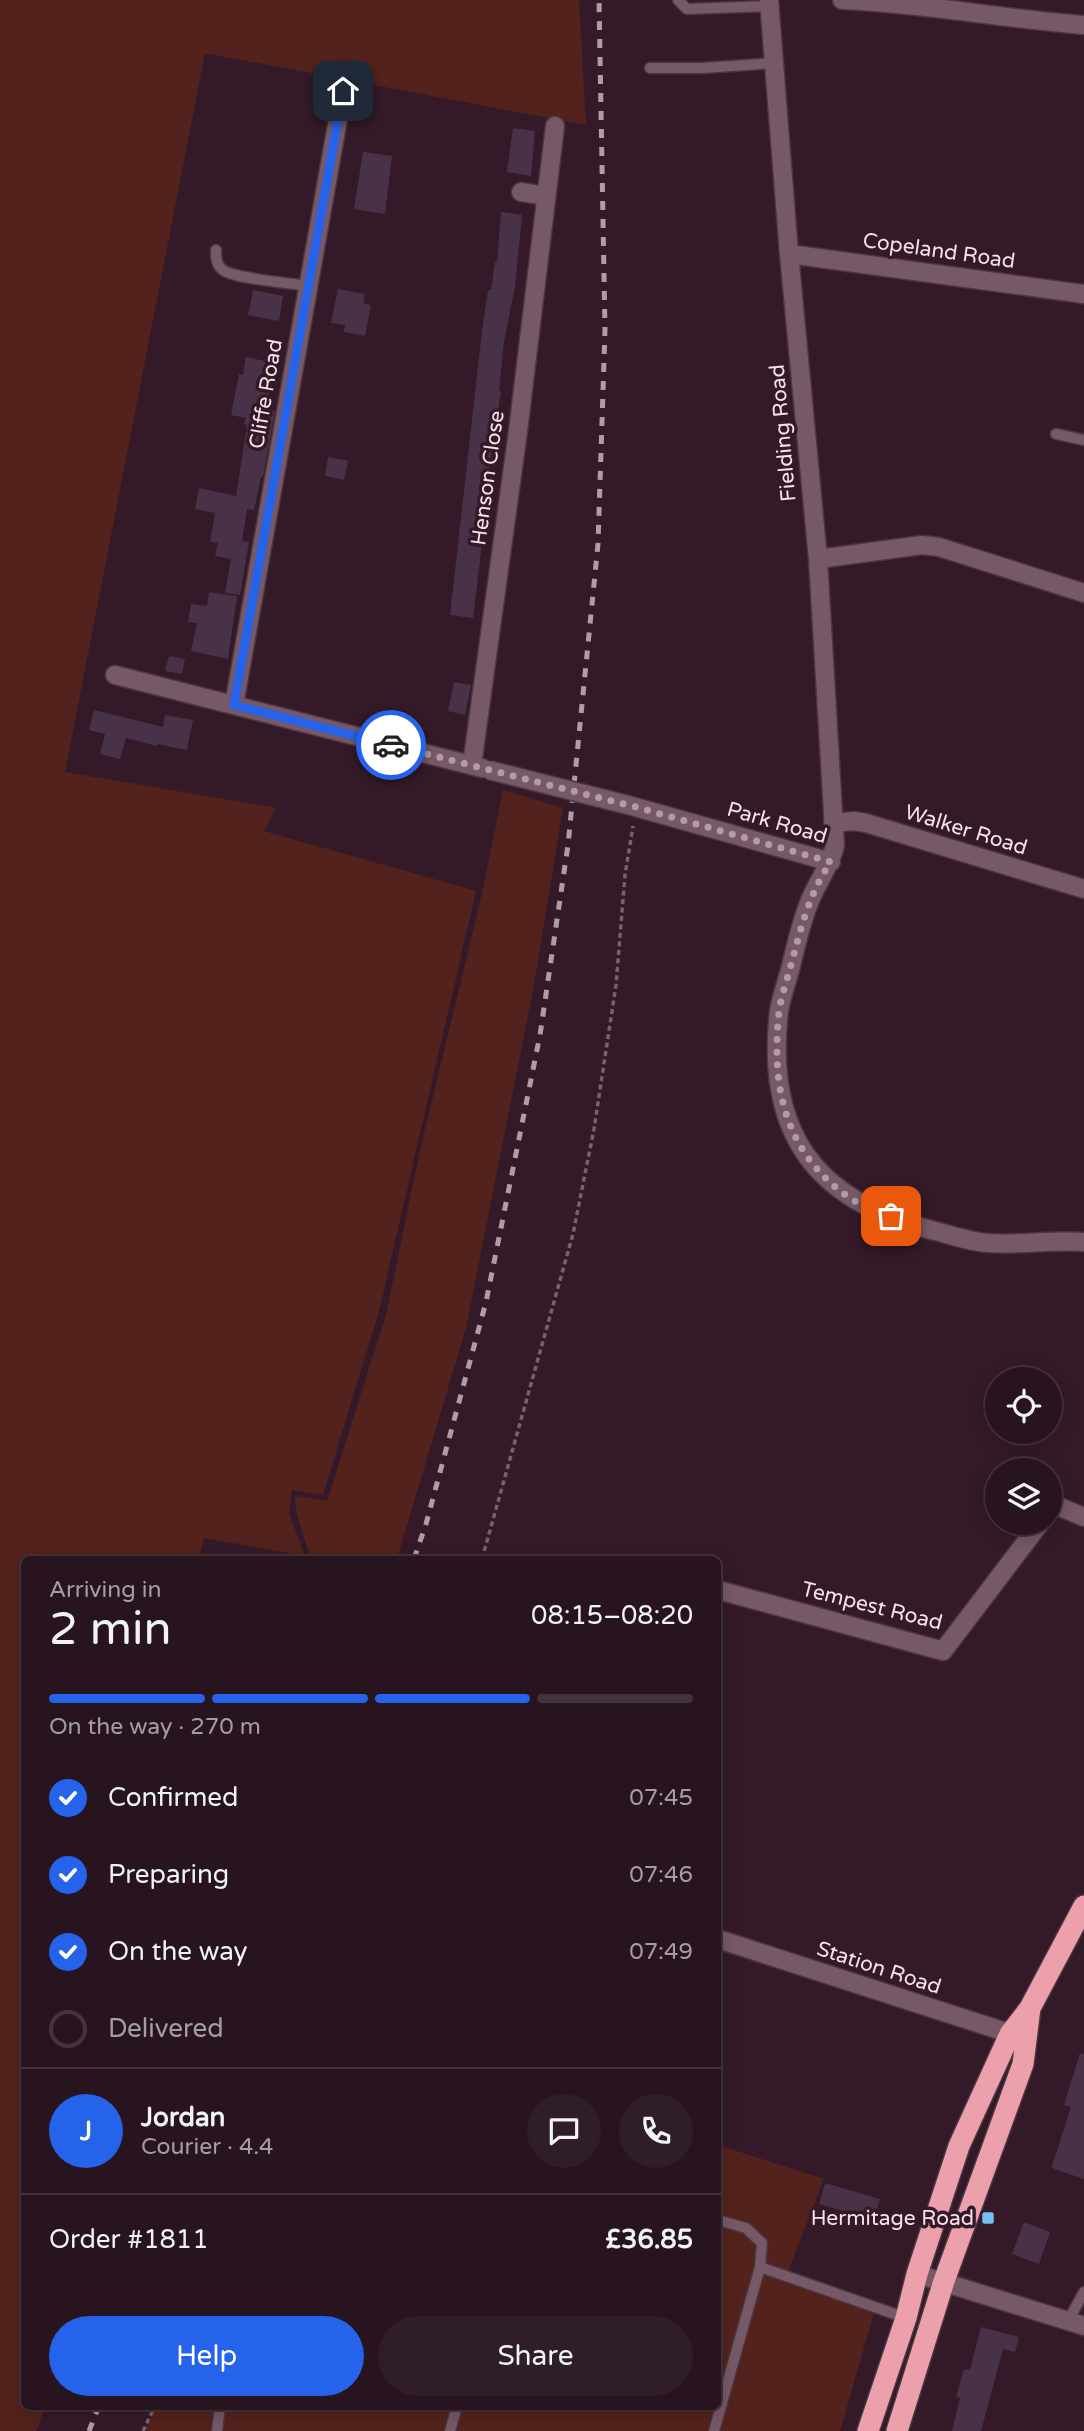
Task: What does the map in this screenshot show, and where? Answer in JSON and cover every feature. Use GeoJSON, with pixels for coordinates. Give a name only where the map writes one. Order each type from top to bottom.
{"type":"FeatureCollection","features":[{"type":"Feature","properties":{"kind":"highway"},"geometry":{"type":"LineString","coordinates":[[868,2431],[960,2146],[1084,1906]]}},
{"type":"Feature","properties":{"kind":"highway"},"geometry":{"type":"LineString","coordinates":[[897,2431],[944,2281],[1023,2064],[1019,2036]]}},
{"type":"Feature","properties":{"kind":"street"},"geometry":{"type":"LineString","coordinates":[[842,0],[1084,25]]}},
{"type":"Feature","properties":{"kind":"street","name":"Fielding Road"},"geometry":{"type":"LineString","coordinates":[[770,3],[789,254],[818,559],[835,846],[831,862]]}},
{"type":"Feature","properties":{"kind":"street","name":"Cliffe Road"},"geometry":{"type":"LineString","coordinates":[[234,705],[343,91]]}},
{"type":"Feature","properties":{"kind":"street","name":"Henson Close"},"geometry":{"type":"LineString","coordinates":[[481,768],[555,125]]}},
{"type":"Feature","properties":{"kind":"street"},"geometry":{"type":"LineString","coordinates":[[521,192],[546,196]]}},
{"type":"Feature","properties":{"kind":"street","name":"Copeland Road"},"geometry":{"type":"LineString","coordinates":[[789,254],[1084,294]]}},
{"type":"Feature","properties":{"kind":"street"},"geometry":{"type":"LineString","coordinates":[[818,559],[922,545],[939,547],[1084,593]]}},
{"type":"Feature","properties":{"kind":"street","name":"Park Road"},"geometry":{"type":"LineString","coordinates":[[115,675],[632,806],[831,862],[818,880],[805,912],[779,1010],[776,1069],[793,1137],[817,1169],[848,1198],[912,1225],[986,1243],[1084,1242]]}},
{"type":"Feature","properties":{"kind":"street","name":"Walker Road"},"geometry":{"type":"LineString","coordinates":[[833,823],[866,823],[1084,889]]}},
{"type":"Feature","properties":{"kind":"street"},"geometry":{"type":"LineString","coordinates":[[1062,1507],[1084,1517]]}},
{"type":"Feature","properties":{"kind":"street","name":"Tempest Road"},"geometry":{"type":"LineString","coordinates":[[721,1591],[943,1651],[1031,1535]]}},
{"type":"Feature","properties":{"kind":"street","name":"Station Road"},"geometry":{"type":"LineString","coordinates":[[721,1940],[1019,2036]]}},
{"type":"Feature","properties":{"kind":"street"},"geometry":{"type":"LineString","coordinates":[[917,2274],[1076,2323]]}},
{"type":"Feature","properties":{"kind":"lane"},"geometry":{"type":"LineString","coordinates":[[678,0],[687,9],[770,3]]}},
{"type":"Feature","properties":{"kind":"lane"},"geometry":{"type":"LineString","coordinates":[[650,68],[703,68],[774,63]]}},
{"type":"Feature","properties":{"kind":"lane"},"geometry":{"type":"LineString","coordinates":[[216,250],[216,261],[223,270],[308,286]]}},
{"type":"Feature","properties":{"kind":"lane"},"geometry":{"type":"LineString","coordinates":[[1056,434],[1084,440]]}},
{"type":"Feature","properties":{"kind":"lane"},"geometry":{"type":"LineString","coordinates":[[721,2221],[746,2228],[762,2243],[760,2267],[721,2406]]}},
{"type":"Feature","properties":{"kind":"lane"},"geometry":{"type":"LineString","coordinates":[[760,2267],[906,2318]]}},
{"type":"Feature","properties":{"kind":"lane"},"geometry":{"type":"LineString","coordinates":[[1076,2323],[1084,2292]]}},
{"type":"Feature","properties":{"kind":"lane"},"geometry":{"type":"LineString","coordinates":[[217,2431],[220,2410]]}},
{"type":"Feature","properties":{"kind":"lane"},"geometry":{"type":"LineString","coordinates":[[450,2431],[456,2410]]}},
{"type":"Feature","properties":{"kind":"lane"},"geometry":{"type":"LineString","coordinates":[[714,2431],[720,2410]]}},
{"type":"Feature","properties":{"kind":"path"},"geometry":{"type":"LineString","coordinates":[[483,1556],[573,1234],[594,1129],[616,985],[632,806]]}},
{"type":"Feature","properties":{"kind":"path"},"geometry":{"type":"LineString","coordinates":[[143,2431],[153,2410]]}},
{"type":"Feature","properties":{"kind":"shaded area"},"geometry":{"type":"Polygon","coordinates":[[[0,0],[579,0],[586,125],[205,53],[65,772],[276,808],[264,831],[476,891],[379,1311],[323,1495],[292,1490],[289,1513],[305,1556],[204,1538],[200,1556],[21,1556],[21,2410],[44,2410],[36,2431],[0,2431],[0,0]]]}},
{"type":"Feature","properties":{"kind":"shaded area"},"geometry":{"type":"Polygon","coordinates":[[[503,790],[563,808],[534,985],[466,1328],[398,1556],[310,1556],[296,1512],[295,1496],[327,1501],[386,1315],[419,1155],[482,894],[503,790]]]}},
{"type":"Feature","properties":{"kind":"shaded area"},"geometry":{"type":"Polygon","coordinates":[[[721,2146],[824,2179],[784,2282],[874,2313],[840,2431],[145,2431],[155,2410],[721,2410],[721,2146]]]}},
{"type":"Feature","properties":{"kind":"building"},"geometry":{"type":"Polygon","coordinates":[[[513,128],[535,131],[531,176],[507,172],[513,128]]]}},
{"type":"Feature","properties":{"kind":"building"},"geometry":{"type":"Polygon","coordinates":[[[363,152],[392,156],[385,214],[354,209],[363,152]]]}},
{"type":"Feature","properties":{"kind":"building"},"geometry":{"type":"Polygon","coordinates":[[[501,212],[522,215],[515,286],[504,342],[501,391],[489,469],[473,618],[450,615],[482,331],[488,290],[491,290],[497,262],[501,212]]]}},
{"type":"Feature","properties":{"kind":"building"},"geometry":{"type":"Polygon","coordinates":[[[338,289],[365,294],[363,303],[371,305],[365,336],[344,332],[345,325],[331,323],[338,289]]]}},
{"type":"Feature","properties":{"kind":"building"},"geometry":{"type":"Polygon","coordinates":[[[253,290],[283,296],[279,321],[248,315],[253,290]]]}},
{"type":"Feature","properties":{"kind":"building"},"geometry":{"type":"Polygon","coordinates":[[[246,357],[270,362],[266,380],[272,381],[266,410],[275,411],[254,510],[247,509],[242,541],[249,542],[240,595],[225,593],[231,559],[215,556],[218,543],[210,542],[215,513],[195,509],[199,488],[236,496],[247,425],[244,424],[246,418],[231,415],[239,374],[243,375],[246,357]]]}},
{"type":"Feature","properties":{"kind":"building"},"geometry":{"type":"Polygon","coordinates":[[[328,457],[348,461],[344,480],[325,476],[328,457]]]}},
{"type":"Feature","properties":{"kind":"building"},"geometry":{"type":"Polygon","coordinates":[[[209,592],[237,596],[228,659],[191,651],[197,623],[188,622],[191,604],[207,606],[209,592]]]}},
{"type":"Feature","properties":{"kind":"building"},"geometry":{"type":"Polygon","coordinates":[[[169,656],[185,659],[182,674],[165,671],[169,656]]]}},
{"type":"Feature","properties":{"kind":"building"},"geometry":{"type":"Polygon","coordinates":[[[454,682],[471,685],[465,715],[448,711],[454,682]]]}},
{"type":"Feature","properties":{"kind":"building"},"geometry":{"type":"Polygon","coordinates":[[[94,710],[163,727],[165,715],[193,720],[187,750],[126,738],[120,759],[100,754],[105,734],[89,730],[94,710]]]}},
{"type":"Feature","properties":{"kind":"building"},"geometry":{"type":"Polygon","coordinates":[[[1080,2053],[1084,2054],[1084,2179],[1052,2166],[1071,2107],[1064,2105],[1080,2053]]]}},
{"type":"Feature","properties":{"kind":"building"},"geometry":{"type":"Polygon","coordinates":[[[825,2183],[880,2199],[874,2220],[819,2204],[825,2183]]]}},
{"type":"Feature","properties":{"kind":"building"},"geometry":{"type":"Polygon","coordinates":[[[1024,2222],[1050,2232],[1039,2264],[1012,2254],[1024,2222]]]}},
{"type":"Feature","properties":{"kind":"building"},"geometry":{"type":"Polygon","coordinates":[[[981,2327],[1019,2337],[1015,2352],[1003,2349],[981,2431],[952,2431],[960,2398],[956,2397],[964,2369],[970,2370],[981,2327]]]}},
{"type":"Feature","properties":{"kind":"railway"},"geometry":{"type":"LineString","coordinates":[[415,1556],[486,1302],[540,1035],[568,845],[598,544],[605,330],[599,0]]}},
{"type":"Feature","properties":{"kind":"railway"},"geometry":{"type":"LineString","coordinates":[[89,2431],[97,2410]]}},
{"type":"Feature","properties":{"kind":"way so far"},"geometry":{"type":"LineString","coordinates":[[391,745],[636,807],[831,862],[818,880],[805,912],[779,1010],[776,1069],[793,1137],[817,1169],[848,1198],[891,1216]]}},
{"type":"Feature","properties":{"kind":"place","name":"Hermitage Road"},"geometry":{"type":"Point","coordinates":[988,2218]}},
{"type":"Feature","properties":{"kind":"route"},"geometry":{"type":"LineString","coordinates":[[343,91],[234,705],[391,745]]}}]}
